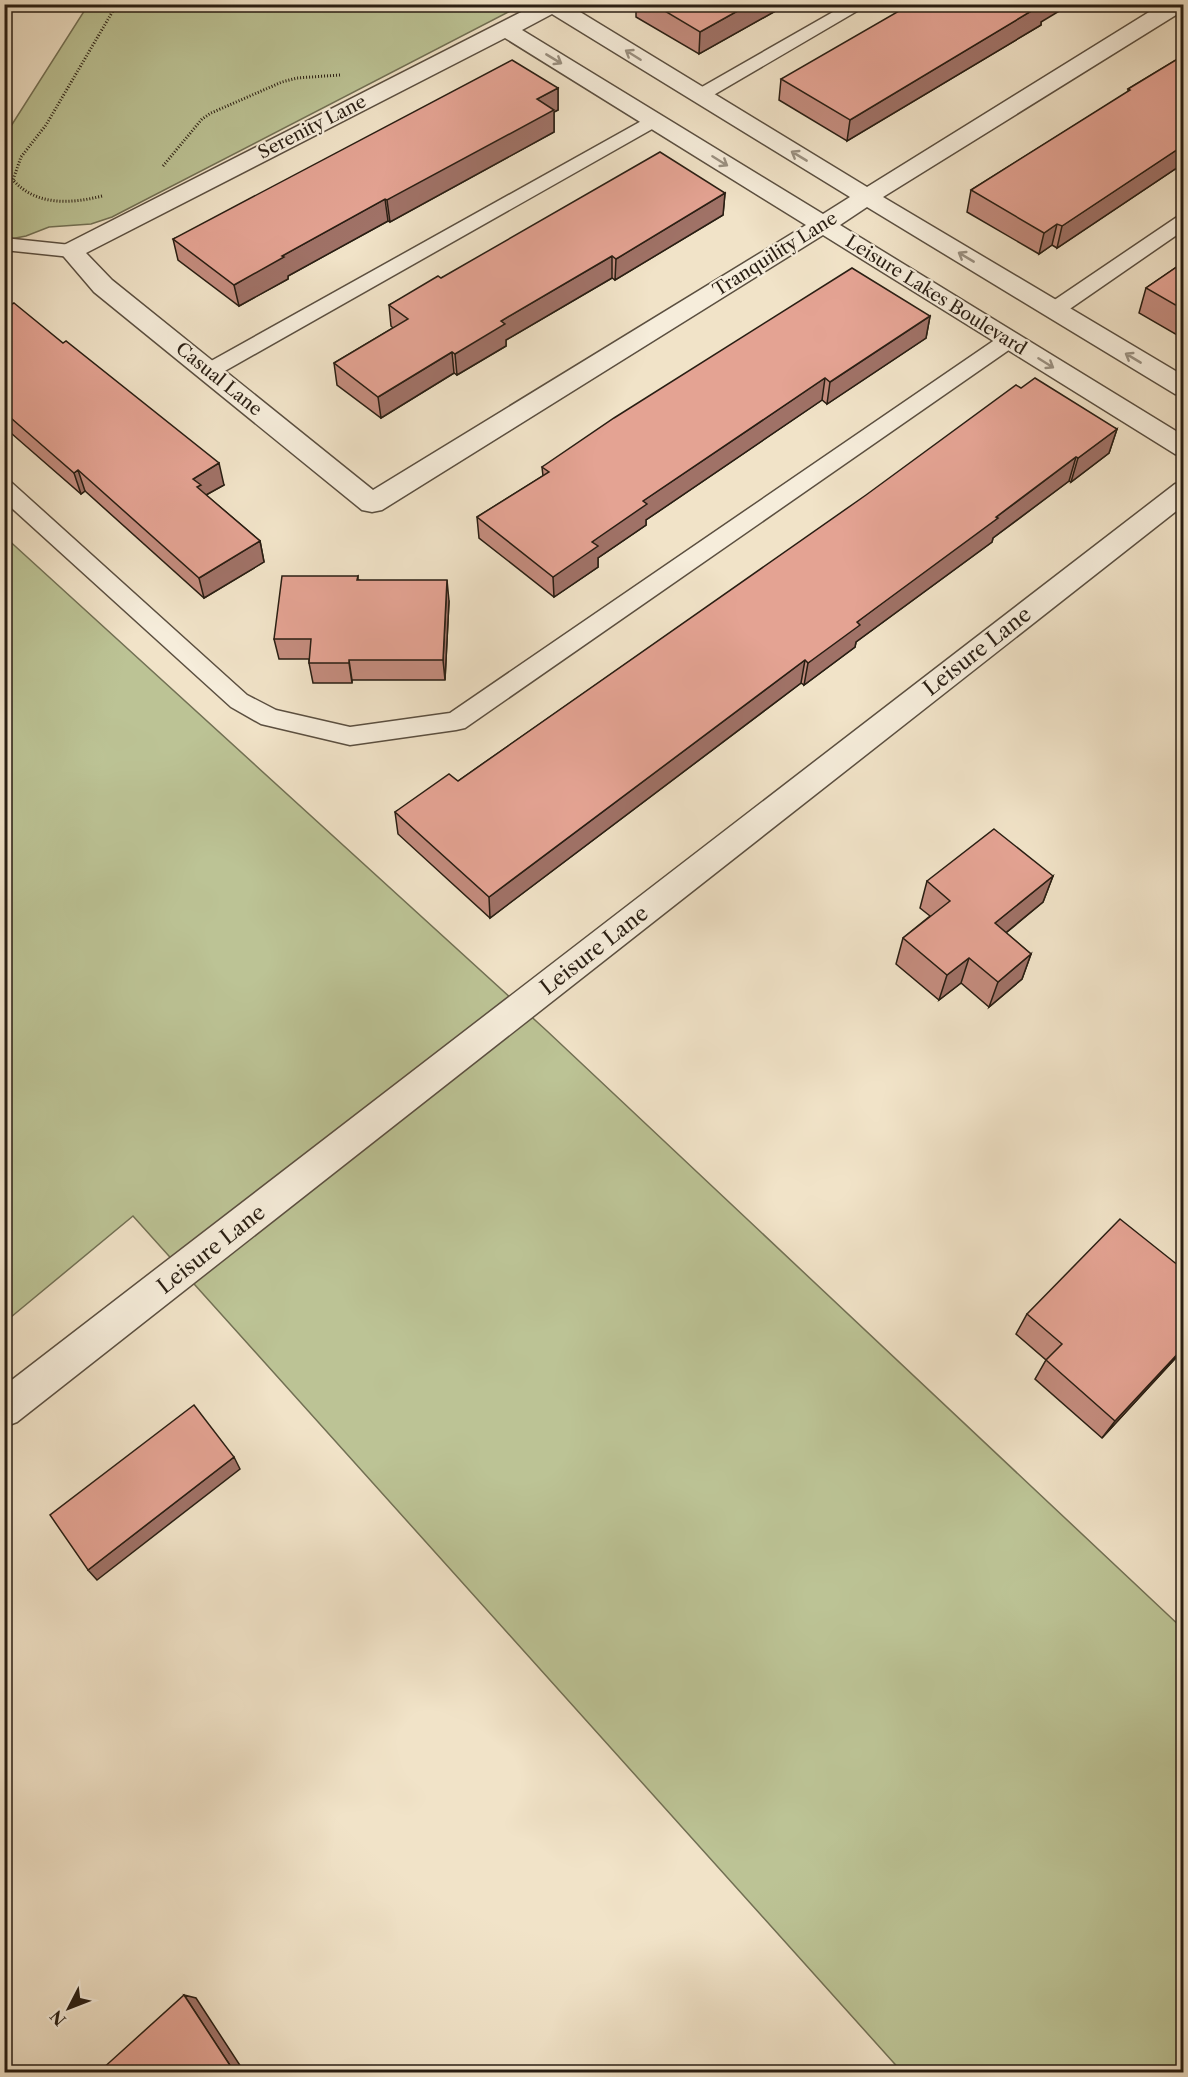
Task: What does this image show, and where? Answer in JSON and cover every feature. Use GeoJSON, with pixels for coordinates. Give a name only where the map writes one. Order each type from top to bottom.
{"type":"FeatureCollection","features":[{"type":"Feature","properties":{"kind":"street","name":"Serenity Lane"},"geometry":{"type":"LineString","coordinates":[[71,251],[553,4]]}},
{"type":"Feature","properties":{"kind":"street"},"geometry":{"type":"LineString","coordinates":[[553,4],[699,96],[1184,388]]}},
{"type":"Feature","properties":{"kind":"street","name":"Tranquility Lane"},"geometry":{"type":"LineString","coordinates":[[372,503],[1178,4]]}},
{"type":"Feature","properties":{"kind":"street","name":"Leisure Lakes Boulevard"},"geometry":{"type":"LineString","coordinates":[[504,28],[1184,448]]}},
{"type":"Feature","properties":{"kind":"street","name":"Casual Lane"},"geometry":{"type":"LineString","coordinates":[[71,251],[103,286],[372,503]]}},
{"type":"Feature","properties":{"kind":"street","name":"Leisure Lane"},"geometry":{"type":"LineString","coordinates":[[4,1409],[1184,491]]}},
{"type":"Feature","properties":{"kind":"lane"},"geometry":{"type":"LineString","coordinates":[[699,96],[861,4]]}},
{"type":"Feature","properties":{"kind":"lane"},"geometry":{"type":"LineString","coordinates":[[209,371],[654,120]]}},
{"type":"Feature","properties":{"kind":"lane"},"geometry":{"type":"LineString","coordinates":[[1054,310],[1184,221]]}},
{"type":"Feature","properties":{"kind":"lane"},"geometry":{"type":"LineString","coordinates":[[4,244],[71,251]]}},
{"type":"Feature","properties":{"kind":"lane"},"geometry":{"type":"LineString","coordinates":[[4,488],[239,700],[270,718],[350,736],[456,721],[1009,340]]}},
{"type":"Feature","properties":{"kind":"path"},"geometry":{"type":"LineString","coordinates":[[108,195],[93,199],[55,200],[24,190],[13,180],[23,156],[45,126],[117,4]]}},
{"type":"Feature","properties":{"kind":"path"},"geometry":{"type":"LineString","coordinates":[[158,170],[202,119],[211,114],[282,82],[344,74]]}},
{"type":"Feature","properties":{"kind":"green space"},"geometry":{"type":"Polygon","coordinates":[[[88,5],[522,5],[112,217],[91,224],[49,227],[26,236],[5,240],[4,137],[88,5]]]}},
{"type":"Feature","properties":{"kind":"green space"},"geometry":{"type":"Polygon","coordinates":[[[4,536],[547,1031],[1183,1629],[1183,2072],[902,2072],[133,1216],[5,1322],[4,536]]]}},
{"type":"Feature","properties":{"kind":"building"},"geometry":{"type":"Polygon","coordinates":[[[653,4],[750,4],[700,32],[653,4]]]}},
{"type":"Feature","properties":{"kind":"building"},"geometry":{"type":"Polygon","coordinates":[[[911,4],[1043,4],[850,120],[781,79],[911,4]]]}},
{"type":"Feature","properties":{"kind":"building"},"geometry":{"type":"Polygon","coordinates":[[[1184,55],[1184,145],[1062,226],[1057,224],[1044,233],[971,190],[1130,90],[1128,89],[1184,55]]]}},
{"type":"Feature","properties":{"kind":"building"},"geometry":{"type":"Polygon","coordinates":[[[512,60],[558,88],[537,99],[554,110],[387,200],[385,199],[234,285],[173,239],[512,60]]]}},
{"type":"Feature","properties":{"kind":"building"},"geometry":{"type":"Polygon","coordinates":[[[660,152],[725,193],[616,259],[612,256],[501,321],[505,324],[455,354],[452,352],[378,397],[334,363],[408,319],[389,305],[438,276],[441,278],[660,152]]]}},
{"type":"Feature","properties":{"kind":"building"},"geometry":{"type":"Polygon","coordinates":[[[1184,262],[1184,310],[1146,288],[1184,262]]]}},
{"type":"Feature","properties":{"kind":"building"},"geometry":{"type":"Polygon","coordinates":[[[852,268],[930,316],[830,382],[825,378],[643,501],[647,504],[592,542],[598,546],[553,577],[477,517],[549,472],[542,467],[614,418],[852,268]]]}},
{"type":"Feature","properties":{"kind":"building"},"geometry":{"type":"Polygon","coordinates":[[[14,303],[63,343],[66,341],[219,463],[193,479],[201,485],[197,487],[260,541],[199,578],[78,470],[74,473],[4,412],[4,308],[14,303]]]}},
{"type":"Feature","properties":{"kind":"building"},"geometry":{"type":"Polygon","coordinates":[[[1035,378],[1117,429],[1078,458],[1076,457],[857,622],[860,625],[808,663],[805,660],[489,897],[395,812],[449,774],[458,781],[866,495],[1016,385],[1021,388],[1035,378]]]}},
{"type":"Feature","properties":{"kind":"building"},"geometry":{"type":"Polygon","coordinates":[[[282,576],[358,576],[357,580],[447,580],[443,660],[349,660],[349,663],[309,663],[311,639],[274,639],[282,576]]]}},
{"type":"Feature","properties":{"kind":"building"},"geometry":{"type":"Polygon","coordinates":[[[994,829],[1053,876],[995,923],[1031,954],[998,982],[969,958],[947,975],[903,938],[950,901],[927,881],[994,829]]]}},
{"type":"Feature","properties":{"kind":"building"},"geometry":{"type":"Polygon","coordinates":[[[1120,1219],[1184,1270],[1184,1347],[1115,1421],[1046,1360],[1062,1344],[1027,1314],[1120,1219]]]}},
{"type":"Feature","properties":{"kind":"building"},"geometry":{"type":"Polygon","coordinates":[[[194,1405],[234,1457],[88,1570],[50,1515],[194,1405]]]}},
{"type":"Feature","properties":{"kind":"building"},"geometry":{"type":"Polygon","coordinates":[[[184,1995],[235,2073],[103,2073],[101,2070],[184,1995]]]}}]}
